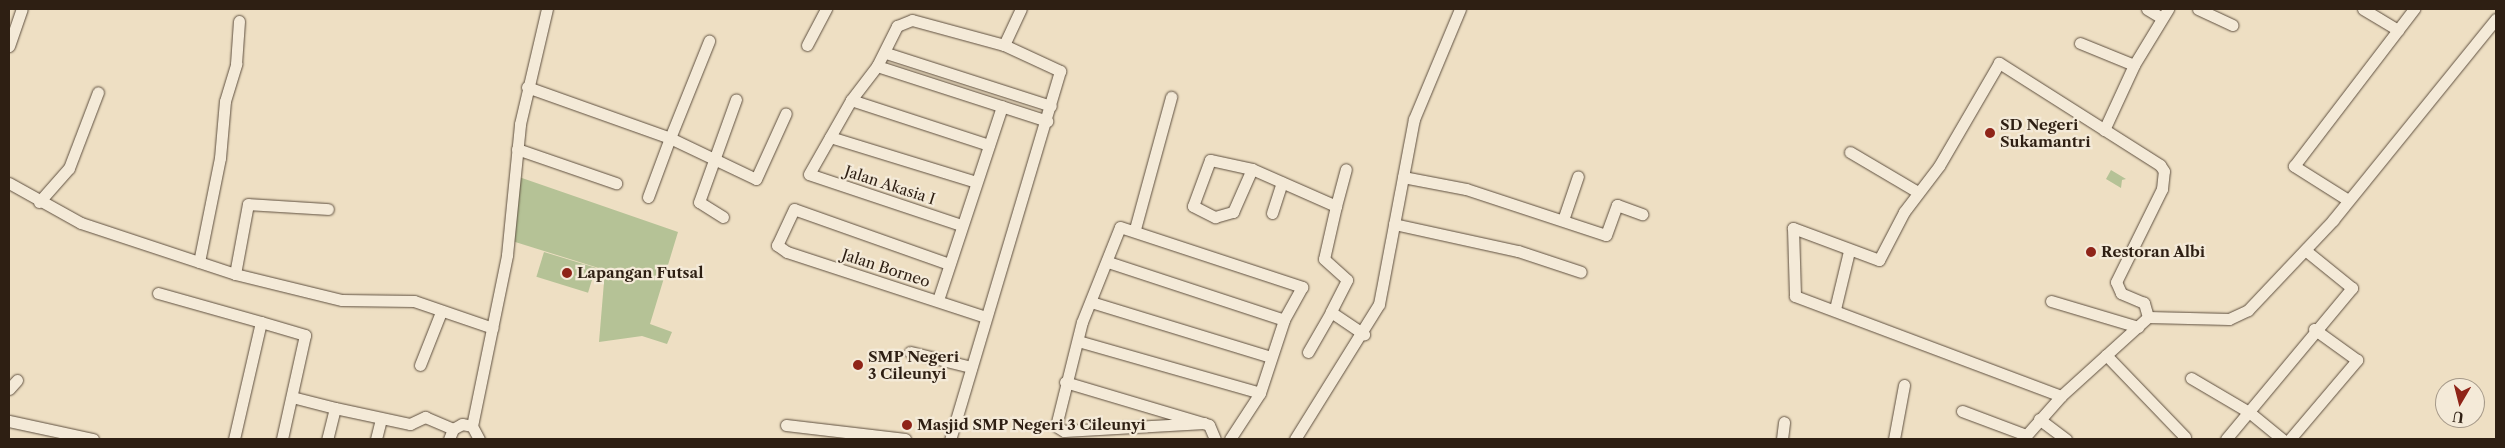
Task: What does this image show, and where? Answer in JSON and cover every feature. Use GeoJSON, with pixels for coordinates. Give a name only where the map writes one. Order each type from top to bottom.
{"type":"FeatureCollection","features":[{"type":"Feature","properties":{"kind":"street"},"geometry":{"type":"LineString","coordinates":[[9,46],[22,9]]}},
{"type":"Feature","properties":{"kind":"street"},"geometry":{"type":"LineString","coordinates":[[479,439],[472,426],[507,255],[517,149],[527,87],[547,9]]}},
{"type":"Feature","properties":{"kind":"street"},"geometry":{"type":"LineString","coordinates":[[807,45],[826,9]]}},
{"type":"Feature","properties":{"kind":"street"},"geometry":{"type":"LineString","coordinates":[[1004,45],[1021,9]]}},
{"type":"Feature","properties":{"kind":"street"},"geometry":{"type":"LineString","coordinates":[[1295,439],[1364,334],[1379,304],[1418,105],[1460,9]]}},
{"type":"Feature","properties":{"kind":"street"},"geometry":{"type":"LineString","coordinates":[[2104,130],[2134,65],[2165,13],[2148,9]]}},
{"type":"Feature","properties":{"kind":"street"},"geometry":{"type":"LineString","coordinates":[[2198,9],[2232,25]]}},
{"type":"Feature","properties":{"kind":"street"},"geometry":{"type":"LineString","coordinates":[[2363,9],[2398,30]]}},
{"type":"Feature","properties":{"kind":"street"},"geometry":{"type":"LineString","coordinates":[[2348,200],[2294,166],[2414,9]]}},
{"type":"Feature","properties":{"kind":"street"},"geometry":{"type":"LineString","coordinates":[[1962,411],[2025,437],[2038,419],[2061,396],[2148,317],[2240,316],[2306,250],[2496,19]]}},
{"type":"Feature","properties":{"kind":"street"},"geometry":{"type":"LineString","coordinates":[[950,439],[1047,121],[1058,68],[1004,45],[912,20],[897,26],[886,53],[851,100],[830,137],[976,182]]}},
{"type":"Feature","properties":{"kind":"street"},"geometry":{"type":"LineString","coordinates":[[199,262],[220,158],[225,102],[236,64],[239,21]]}},
{"type":"Feature","properties":{"kind":"street"},"geometry":{"type":"LineString","coordinates":[[648,196],[709,41]]}},
{"type":"Feature","properties":{"kind":"street"},"geometry":{"type":"LineString","coordinates":[[2080,43],[2134,65]]}},
{"type":"Feature","properties":{"kind":"street"},"geometry":{"type":"LineString","coordinates":[[886,53],[1051,106]]}},
{"type":"Feature","properties":{"kind":"street"},"geometry":{"type":"LineString","coordinates":[[2061,396],[1835,309],[1795,296],[1792,228],[1849,251],[1880,260],[1918,192],[1939,166],[1999,63],[2164,171],[2162,189],[2116,282],[2121,293],[2144,302],[2148,317]]}},
{"type":"Feature","properties":{"kind":"street"},"geometry":{"type":"LineString","coordinates":[[877,66],[1047,121]]}},
{"type":"Feature","properties":{"kind":"street"},"geometry":{"type":"LineString","coordinates":[[527,87],[670,138],[713,161],[756,179],[786,113]]}},
{"type":"Feature","properties":{"kind":"street"},"geometry":{"type":"LineString","coordinates":[[39,202],[69,168],[98,92]]}},
{"type":"Feature","properties":{"kind":"street"},"geometry":{"type":"LineString","coordinates":[[1135,229],[1171,96]]}},
{"type":"Feature","properties":{"kind":"street"},"geometry":{"type":"LineString","coordinates":[[723,218],[699,202],[736,99]]}},
{"type":"Feature","properties":{"kind":"street"},"geometry":{"type":"LineString","coordinates":[[851,100],[989,144]]}},
{"type":"Feature","properties":{"kind":"street"},"geometry":{"type":"LineString","coordinates":[[938,300],[961,225],[1002,106]]}},
{"type":"Feature","properties":{"kind":"street","name":"Jalan Akasia I"},"geometry":{"type":"LineString","coordinates":[[830,137],[809,174],[961,225]]}},
{"type":"Feature","properties":{"kind":"street"},"geometry":{"type":"LineString","coordinates":[[517,149],[616,183]]}},
{"type":"Feature","properties":{"kind":"street"},"geometry":{"type":"LineString","coordinates":[[1850,152],[1918,192]]}},
{"type":"Feature","properties":{"kind":"street"},"geometry":{"type":"LineString","coordinates":[[1252,168],[1233,212],[1215,217],[1193,206],[1210,160],[1252,168],[1336,206]]}},
{"type":"Feature","properties":{"kind":"street"},"geometry":{"type":"LineString","coordinates":[[1308,352],[1347,280],[1324,259],[1346,169]]}},
{"type":"Feature","properties":{"kind":"street"},"geometry":{"type":"LineString","coordinates":[[1563,220],[1578,176]]}},
{"type":"Feature","properties":{"kind":"street"},"geometry":{"type":"LineString","coordinates":[[1403,177],[1466,189],[1606,235],[1617,205],[1642,214]]}},
{"type":"Feature","properties":{"kind":"street"},"geometry":{"type":"LineString","coordinates":[[9,183],[39,202],[81,223],[235,274],[342,300],[405,299],[492,328]]}},
{"type":"Feature","properties":{"kind":"street"},"geometry":{"type":"LineString","coordinates":[[1272,213],[1282,183]]}},
{"type":"Feature","properties":{"kind":"street"},"geometry":{"type":"LineString","coordinates":[[235,274],[248,204],[328,209]]}},
{"type":"Feature","properties":{"kind":"street","name":"Jalan Borneo"},"geometry":{"type":"LineString","coordinates":[[949,264],[794,209],[778,248],[986,317]]}},
{"type":"Feature","properties":{"kind":"street"},"geometry":{"type":"LineString","coordinates":[[1394,224],[1518,251],[1582,272]]}},
{"type":"Feature","properties":{"kind":"street"},"geometry":{"type":"LineString","coordinates":[[1204,423],[1061,430],[1056,423],[1065,382],[1078,340],[1091,302],[1108,262],[1117,229],[1135,229],[1299,283],[1302,291],[1284,320],[1260,394],[1230,439]]}},
{"type":"Feature","properties":{"kind":"street"},"geometry":{"type":"LineString","coordinates":[[2226,439],[2314,329],[2352,288],[2306,250]]}},
{"type":"Feature","properties":{"kind":"street"},"geometry":{"type":"LineString","coordinates":[[1835,309],[1849,251]]}},
{"type":"Feature","properties":{"kind":"street"},"geometry":{"type":"LineString","coordinates":[[1108,262],[1284,320]]}},
{"type":"Feature","properties":{"kind":"street"},"geometry":{"type":"LineString","coordinates":[[158,293],[305,333],[282,439]]}},
{"type":"Feature","properties":{"kind":"street"},"geometry":{"type":"LineString","coordinates":[[2051,301],[2138,327]]}},
{"type":"Feature","properties":{"kind":"street"},"geometry":{"type":"LineString","coordinates":[[1091,302],[1271,357]]}},
{"type":"Feature","properties":{"kind":"street"},"geometry":{"type":"LineString","coordinates":[[420,365],[441,312]]}},
{"type":"Feature","properties":{"kind":"street"},"geometry":{"type":"LineString","coordinates":[[1331,312],[1364,334]]}},
{"type":"Feature","properties":{"kind":"street"},"geometry":{"type":"LineString","coordinates":[[234,439],[261,322]]}},
{"type":"Feature","properties":{"kind":"street"},"geometry":{"type":"LineString","coordinates":[[2290,439],[2357,360],[2314,329]]}},
{"type":"Feature","properties":{"kind":"street"},"geometry":{"type":"LineString","coordinates":[[1078,340],[1260,394]]}},
{"type":"Feature","properties":{"kind":"street"},"geometry":{"type":"LineString","coordinates":[[910,352],[971,367]]}},
{"type":"Feature","properties":{"kind":"street"},"geometry":{"type":"LineString","coordinates":[[2106,356],[2185,437]]}},
{"type":"Feature","properties":{"kind":"street"},"geometry":{"type":"LineString","coordinates":[[2191,378],[2249,412],[2282,439]]}},
{"type":"Feature","properties":{"kind":"street"},"geometry":{"type":"LineString","coordinates":[[9,390],[17,380]]}},
{"type":"Feature","properties":{"kind":"street"},"geometry":{"type":"LineString","coordinates":[[1065,382],[1204,423],[1212,428],[1216,439]]}},
{"type":"Feature","properties":{"kind":"street"},"geometry":{"type":"LineString","coordinates":[[1894,439],[1904,385]]}},
{"type":"Feature","properties":{"kind":"street"},"geometry":{"type":"LineString","coordinates":[[292,397],[410,424],[425,417],[451,434],[472,426]]}},
{"type":"Feature","properties":{"kind":"street"},"geometry":{"type":"LineString","coordinates":[[327,439],[335,408]]}},
{"type":"Feature","properties":{"kind":"street"},"geometry":{"type":"LineString","coordinates":[[376,439],[381,418]]}},
{"type":"Feature","properties":{"kind":"street"},"geometry":{"type":"LineString","coordinates":[[2038,419],[2066,439]]}},
{"type":"Feature","properties":{"kind":"street"},"geometry":{"type":"LineString","coordinates":[[9,421],[92,439]]}},
{"type":"Feature","properties":{"kind":"street"},"geometry":{"type":"LineString","coordinates":[[1782,439],[1784,422]]}},
{"type":"Feature","properties":{"kind":"street"},"geometry":{"type":"LineString","coordinates":[[786,425],[905,439]]}},
{"type":"Feature","properties":{"kind":"green space"},"geometry":{"type":"Polygon","coordinates":[[[2111,170],[2126,179],[2122,180],[2121,188],[2106,179],[2111,170]]]}},
{"type":"Feature","properties":{"kind":"green space"},"geometry":{"type":"Polygon","coordinates":[[[519,177],[678,232],[650,324],[672,332],[667,344],[642,336],[599,342],[605,270],[512,241],[519,177]]]}},
{"type":"Feature","properties":{"kind":"green space","name":"Lapangan Futsal"},"geometry":{"type":"Polygon","coordinates":[[[544,252],[596,268],[588,293],[536,277],[544,252]]]}},
{"type":"Feature","properties":{"kind":"place","name":"SD Negeri Sukamantri"},"geometry":{"type":"Point","coordinates":[1990,133]}},
{"type":"Feature","properties":{"kind":"place","name":"Restoran Albi"},"geometry":{"type":"Point","coordinates":[2091,252]}},
{"type":"Feature","properties":{"kind":"place","name":"Lapangan Futsal"},"geometry":{"type":"Point","coordinates":[567,273]}},
{"type":"Feature","properties":{"kind":"place","name":"SMP Negeri 3 Cileunyi"},"geometry":{"type":"Point","coordinates":[858,365]}},
{"type":"Feature","properties":{"kind":"place","name":"Masjid SMP Negeri 3 Cileunyi"},"geometry":{"type":"Point","coordinates":[907,425]}}]}
